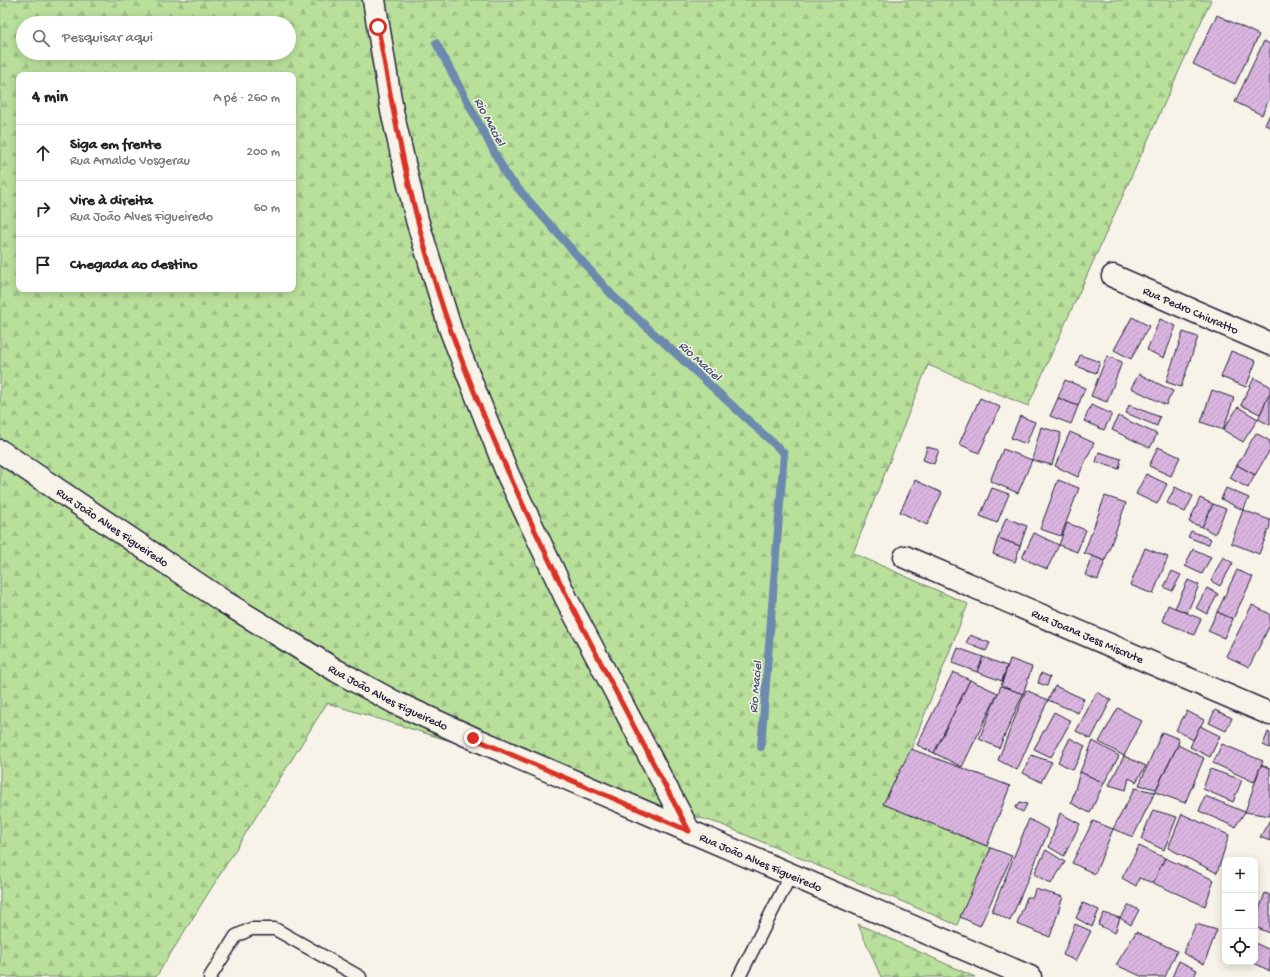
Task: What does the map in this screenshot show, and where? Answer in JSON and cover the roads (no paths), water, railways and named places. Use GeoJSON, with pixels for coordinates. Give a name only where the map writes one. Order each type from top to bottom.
{"type":"FeatureCollection","features":[{"type":"Feature","properties":{"kind":"street"},"geometry":{"type":"LineString","coordinates":[[374,0],[392,111],[417,220],[451,331],[508,475],[566,598],[689,831]]}},
{"type":"Feature","properties":{"kind":"street","name":"Rua Pedro Chiuratto"},"geometry":{"type":"LineString","coordinates":[[1113,276],[1270,344]]}},
{"type":"Feature","properties":{"kind":"street","name":"Rua João Alves Figueiredo"},"geometry":{"type":"LineString","coordinates":[[0,451],[223,601],[337,671],[396,702],[473,738],[1030,977]]}},
{"type":"Feature","properties":{"kind":"street","name":"Rua Joana Jess Miscrute"},"geometry":{"type":"LineString","coordinates":[[905,558],[1270,714]]}},
{"type":"Feature","properties":{"kind":"lane"},"geometry":{"type":"LineString","coordinates":[[739,977],[791,874]]}},
{"type":"Feature","properties":{"kind":"lane"},"geometry":{"type":"LineString","coordinates":[[210,977],[236,936],[251,929],[274,929],[360,977]]}},
{"type":"Feature","properties":{"kind":"waterway","name":"Rio Maciel"},"geometry":{"type":"LineString","coordinates":[[436,43],[507,176],[612,295],[784,453],[761,747]]}}]}
